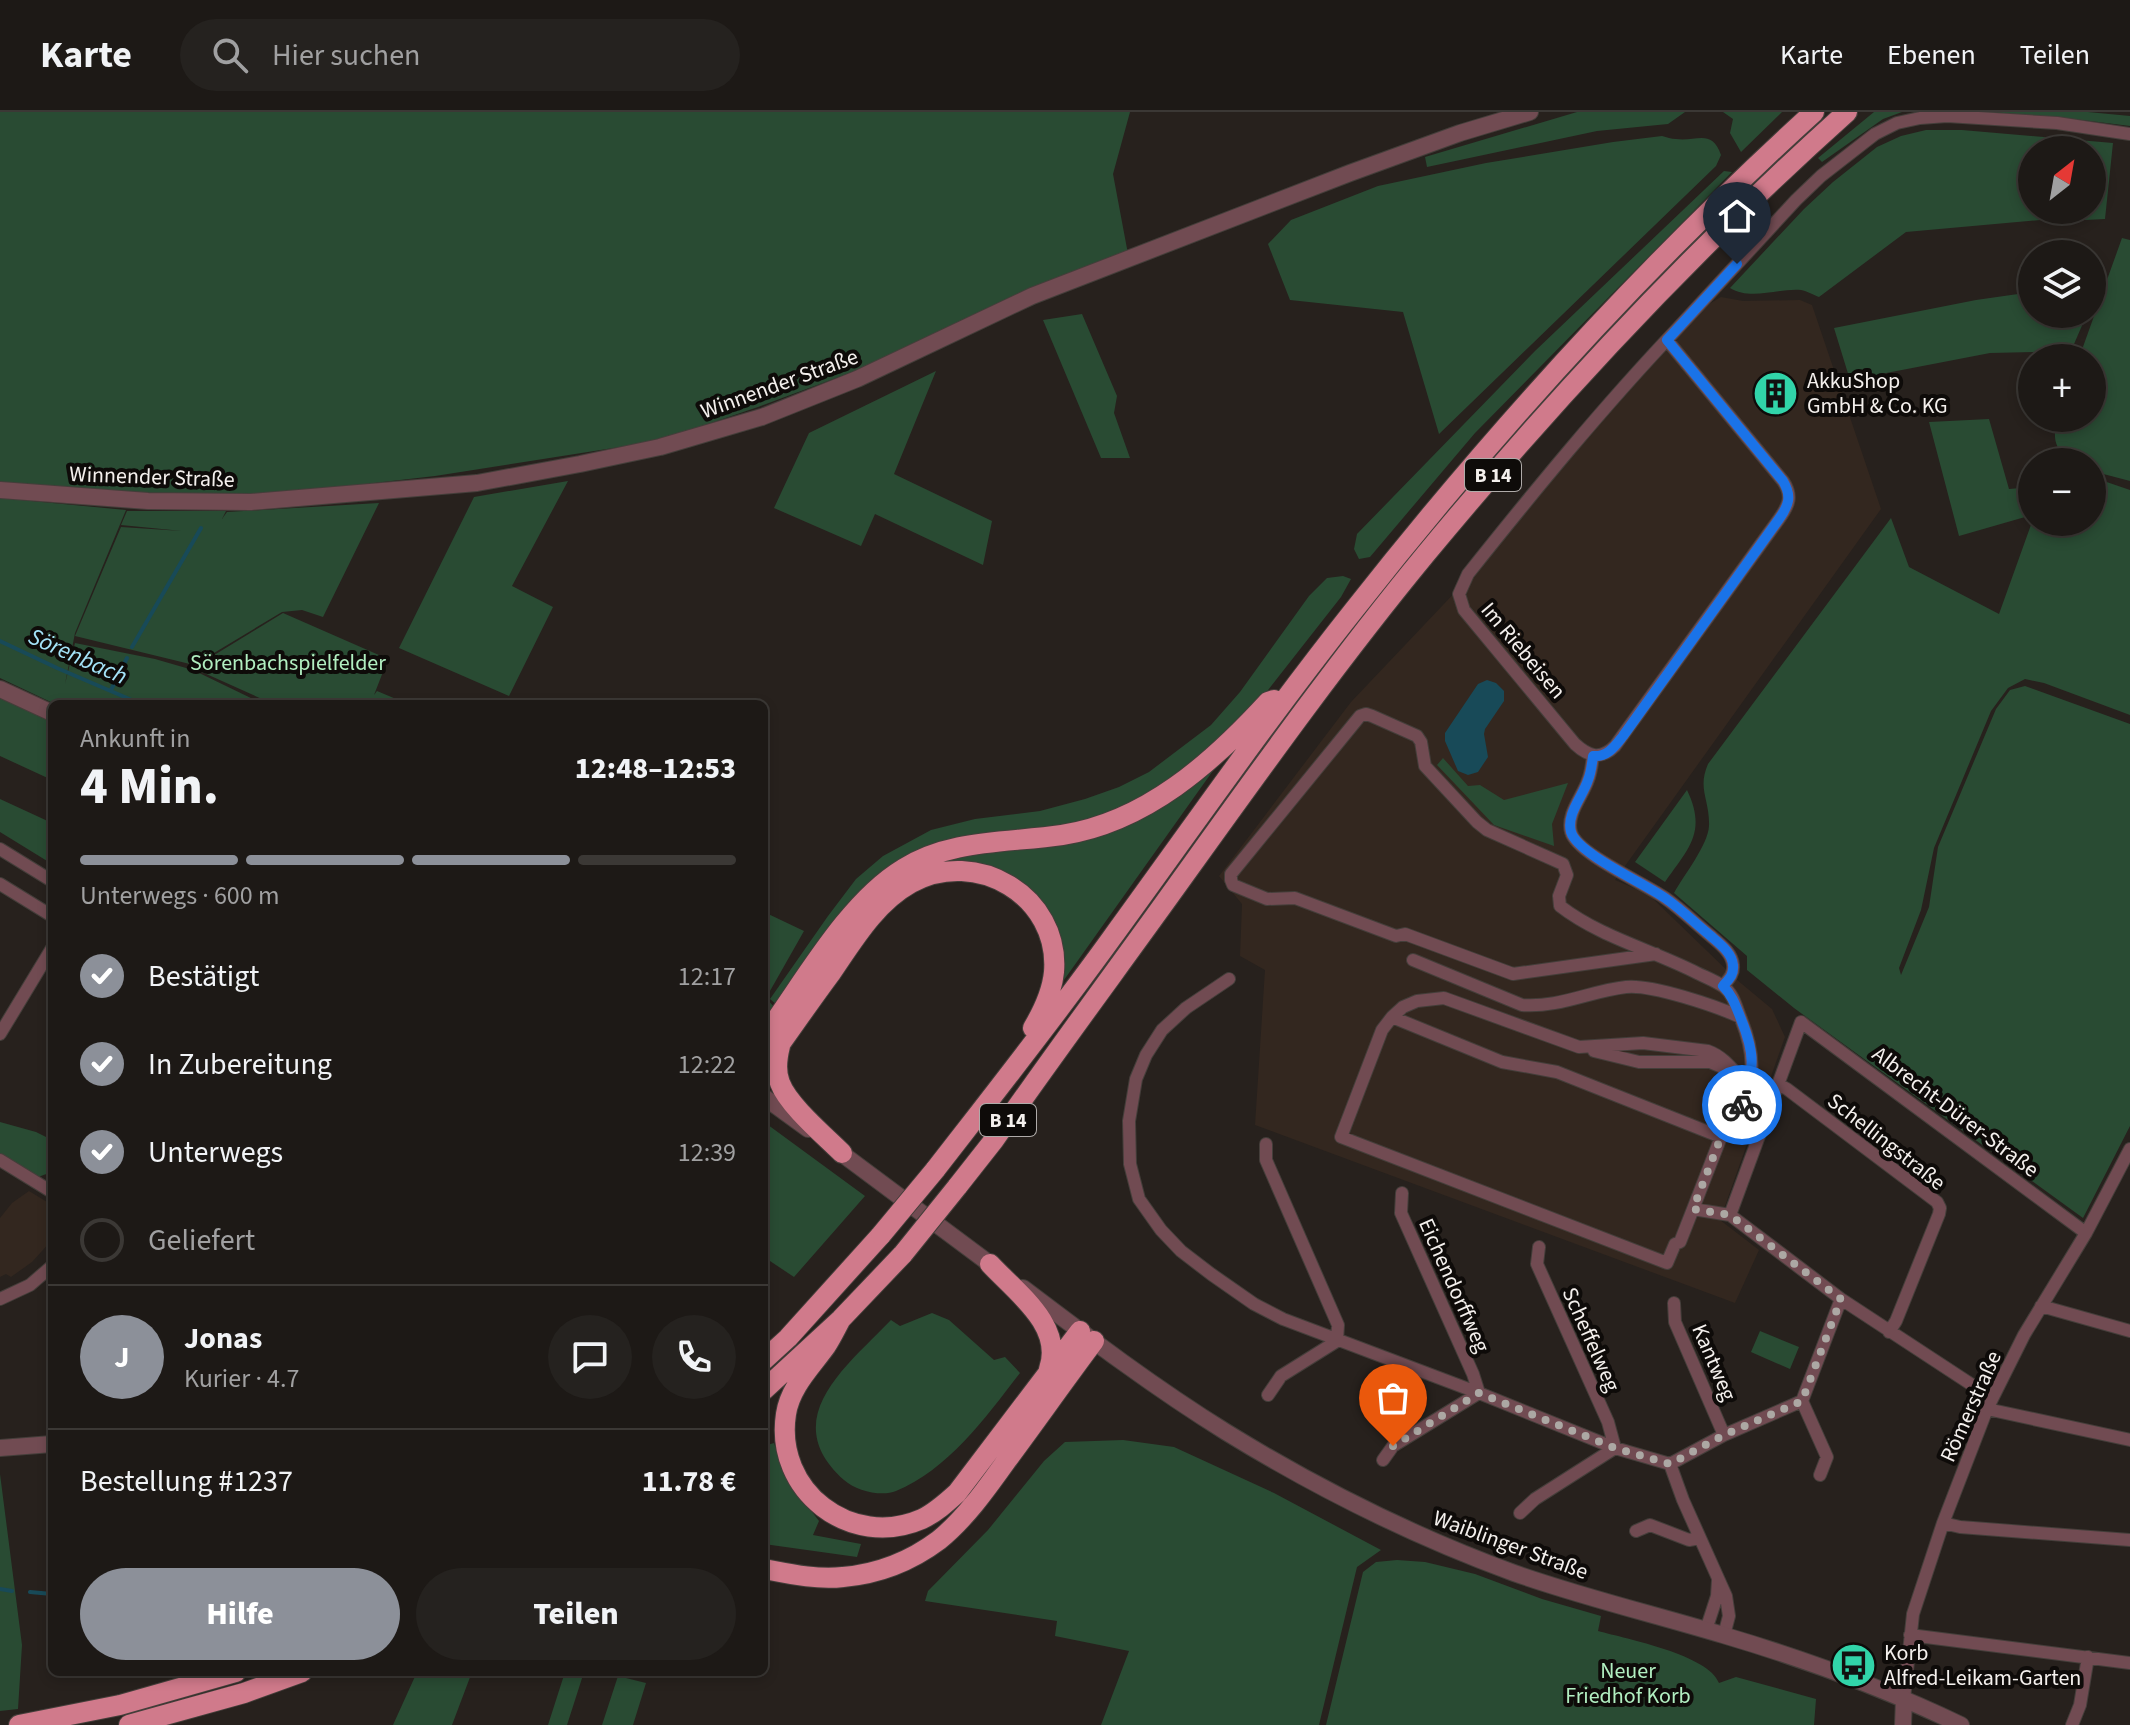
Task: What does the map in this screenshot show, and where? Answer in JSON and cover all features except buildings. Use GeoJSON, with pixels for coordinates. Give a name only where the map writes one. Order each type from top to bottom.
{"type":"FeatureCollection","features":[{"type":"Feature","properties":{"kind":"highway","name":"B 14"},"geometry":{"type":"LineString","coordinates":[[768,1356],[881,1235],[935,1170],[1102,952],[1290,692],[1451,490],[1563,362],[1714,206],[1814,112]]}},
{"type":"Feature","properties":{"kind":"highway","name":"B 14"},"geometry":{"type":"LineString","coordinates":[[768,1386],[841,1319],[903,1254],[957,1187],[994,1140],[1272,752],[1424,557],[1607,346],[1729,222],[1847,112]]}},
{"type":"Feature","properties":{"kind":"highway"},"geometry":{"type":"LineString","coordinates":[[842,1153],[783,1091],[772,1040],[850,918],[869,895],[886,879],[907,866],[954,848],[1067,834],[1123,816],[1182,783],[1238,735],[1268,702],[1290,692]]}},
{"type":"Feature","properties":{"kind":"highway"},"geometry":{"type":"LineString","coordinates":[[772,1040],[884,904],[899,890],[927,876],[959,870],[993,876],[1021,893],[1044,922],[1050,937],[1054,970],[1051,990],[1039,1018],[1021,1046],[1016,1065]]}},
{"type":"Feature","properties":{"kind":"highway"},"geometry":{"type":"LineString","coordinates":[[990,1264],[1041,1318],[1048,1331],[1053,1350],[1046,1377]]}},
{"type":"Feature","properties":{"kind":"highway"},"geometry":{"type":"LineString","coordinates":[[841,1319],[794,1392],[786,1411],[785,1432],[793,1471],[804,1489],[833,1514],[849,1522],[869,1526],[890,1527],[923,1518],[939,1509],[973,1474],[1046,1377],[1087,1336]]}},
{"type":"Feature","properties":{"kind":"highway"},"geometry":{"type":"LineString","coordinates":[[768,1570],[819,1578],[872,1573],[910,1559],[939,1540],[986,1489],[1087,1336]]}},
{"type":"Feature","properties":{"kind":"highway"},"geometry":{"type":"LineString","coordinates":[[19,1725],[120,1705],[222,1676]]}},
{"type":"Feature","properties":{"kind":"highway"},"geometry":{"type":"LineString","coordinates":[[129,1725],[244,1693],[291,1676]]}},
{"type":"Feature","properties":{"kind":"street","name":"Winnender Straße"},"geometry":{"type":"LineString","coordinates":[[0,490],[148,501],[251,502],[477,483],[660,447],[762,417],[857,379],[1032,296],[1350,173],[1460,133],[1530,112]]}},
{"type":"Feature","properties":{"kind":"street","name":"Im Riebeisen"},"geometry":{"type":"LineString","coordinates":[[1593,756],[1575,744],[1464,610],[1459,594],[1468,574],[1567,450],[1796,200],[1875,134],[1897,123],[1947,116],[2057,123],[2130,134]]}},
{"type":"Feature","properties":{"kind":"street"},"geometry":{"type":"LineString","coordinates":[[1667,340],[1783,481],[1790,500],[1623,736],[1608,752],[1593,756],[1588,781],[1570,822],[1571,832],[1578,843],[1590,853],[1664,898],[1722,946],[1731,956],[1733,964],[1733,975],[1723,986]]}},
{"type":"Feature","properties":{"kind":"street"},"geometry":{"type":"LineString","coordinates":[[0,689],[48,711]]}},
{"type":"Feature","properties":{"kind":"street"},"geometry":{"type":"LineString","coordinates":[[1656,954],[1513,974],[1405,934],[1396,936],[1295,898],[1267,899],[1233,885],[1231,874],[1352,725],[1366,714],[1417,736],[1425,766],[1487,830],[1563,864],[1567,875],[1559,896],[1560,906],[1578,920],[1656,954],[1723,986],[1732,995],[1753,1056],[1748,1086],[1733,1130],[1721,1137],[1680,1242],[1675,1244],[1667,1263],[1341,1137],[1382,1030],[1403,1007],[1417,1001],[1444,998],[1579,1047],[1639,1062],[1710,1062],[1737,1075]]}},
{"type":"Feature","properties":{"kind":"street"},"geometry":{"type":"LineString","coordinates":[[0,849],[48,879]]}},
{"type":"Feature","properties":{"kind":"street"},"geometry":{"type":"LineString","coordinates":[[0,884],[48,914]]}},
{"type":"Feature","properties":{"kind":"street"},"geometry":{"type":"LineString","coordinates":[[0,1034],[48,955]]}},
{"type":"Feature","properties":{"kind":"street"},"geometry":{"type":"LineString","coordinates":[[1413,960],[1522,1005],[1540,1007],[1627,987],[1665,993],[1740,1017]]}},
{"type":"Feature","properties":{"kind":"street"},"geometry":{"type":"LineString","coordinates":[[1229,979],[1186,1008],[1162,1030],[1146,1055],[1136,1079],[1129,1121],[1132,1177],[1139,1199],[1181,1251],[1211,1274],[1254,1304],[1283,1319],[1615,1448],[1670,1464],[1724,1435],[1802,1401]]}},
{"type":"Feature","properties":{"kind":"street"},"geometry":{"type":"LineString","coordinates":[[1392,1017],[1502,1062],[1557,1072],[1721,1137]]}},
{"type":"Feature","properties":{"kind":"street","name":"Albrecht-Dürer-Straße"},"geometry":{"type":"LineString","coordinates":[[1778,1084],[1801,1022],[2086,1233]]}},
{"type":"Feature","properties":{"kind":"street"},"geometry":{"type":"LineString","coordinates":[[1579,1047],[1643,1043],[1708,1051],[1726,1062],[1748,1086]]}},
{"type":"Feature","properties":{"kind":"street"},"geometry":{"type":"LineString","coordinates":[[1730,1215],[1778,1084]]}},
{"type":"Feature","properties":{"kind":"street","name":"Schellingstraße"},"geometry":{"type":"LineString","coordinates":[[1778,1084],[1937,1202],[1940,1208],[1889,1332]]}},
{"type":"Feature","properties":{"kind":"street","name":"Waiblinger Straße"},"geometry":{"type":"LineString","coordinates":[[768,1100],[1087,1336],[1222,1430],[1371,1513],[1514,1573],[1724,1635],[1849,1677],[1961,1725]]}},
{"type":"Feature","properties":{"kind":"street"},"geometry":{"type":"LineString","coordinates":[[1266,1144],[1266,1160],[1338,1325],[1337,1341]]}},
{"type":"Feature","properties":{"kind":"street","name":"Römerstraße"},"geometry":{"type":"LineString","coordinates":[[1904,1699],[1910,1635],[1917,1601],[1943,1523],[1990,1404],[2024,1335],[2086,1233],[2130,1149]]}},
{"type":"Feature","properties":{"kind":"street"},"geometry":{"type":"LineString","coordinates":[[0,1160],[48,1190]]}},
{"type":"Feature","properties":{"kind":"street","name":"Eichendorffweg"},"geometry":{"type":"LineString","coordinates":[[1402,1193],[1401,1213],[1479,1393]]}},
{"type":"Feature","properties":{"kind":"street"},"geometry":{"type":"LineString","coordinates":[[1693,1209],[1730,1215],[1841,1299],[1990,1404],[2130,1440]]}},
{"type":"Feature","properties":{"kind":"street","name":"Scheffelweg"},"geometry":{"type":"LineString","coordinates":[[1539,1247],[1537,1264],[1608,1422],[1615,1448]]}},
{"type":"Feature","properties":{"kind":"street"},"geometry":{"type":"LineString","coordinates":[[0,1299],[30,1285],[48,1269]]}},
{"type":"Feature","properties":{"kind":"street"},"geometry":{"type":"LineString","coordinates":[[1820,1475],[1827,1457],[1802,1401],[1841,1299]]}},
{"type":"Feature","properties":{"kind":"street","name":"Kantweg"},"geometry":{"type":"LineString","coordinates":[[1674,1303],[1675,1322],[1724,1435]]}},
{"type":"Feature","properties":{"kind":"street"},"geometry":{"type":"LineString","coordinates":[[2041,1306],[2130,1331]]}},
{"type":"Feature","properties":{"kind":"street"},"geometry":{"type":"LineString","coordinates":[[1268,1395],[1281,1376],[1337,1341]]}},
{"type":"Feature","properties":{"kind":"street"},"geometry":{"type":"LineString","coordinates":[[1383,1460],[1393,1446],[1479,1393]]}},
{"type":"Feature","properties":{"kind":"street"},"geometry":{"type":"LineString","coordinates":[[0,1448],[48,1444]]}},
{"type":"Feature","properties":{"kind":"street"},"geometry":{"type":"LineString","coordinates":[[1520,1513],[1535,1499],[1615,1448]]}},
{"type":"Feature","properties":{"kind":"street"},"geometry":{"type":"LineString","coordinates":[[1670,1464],[1729,1606],[1724,1635]]}},
{"type":"Feature","properties":{"kind":"street"},"geometry":{"type":"LineString","coordinates":[[1943,1523],[1960,1527],[2130,1540]]}},
{"type":"Feature","properties":{"kind":"street"},"geometry":{"type":"LineString","coordinates":[[1636,1531],[1650,1525],[1689,1540],[1700,1538]]}},
{"type":"Feature","properties":{"kind":"street"},"geometry":{"type":"LineString","coordinates":[[1706,1630],[1717,1596],[1716,1573]]}},
{"type":"Feature","properties":{"kind":"street"},"geometry":{"type":"LineString","coordinates":[[1910,1635],[2130,1663]]}},
{"type":"Feature","properties":{"kind":"street"},"geometry":{"type":"LineString","coordinates":[[2072,1725],[2080,1705],[2088,1657]]}},
{"type":"Feature","properties":{"kind":"street"},"geometry":{"type":"LineString","coordinates":[[1903,1725],[1904,1699]]}},
{"type":"Feature","properties":{"kind":"shaded area"},"geometry":{"type":"Polygon","coordinates":[[[1721,297],[1743,301],[1800,300],[1812,305],[1881,509],[1615,880],[1648,894],[1736,979],[1772,1009],[1785,1037],[1720,1220],[1759,1250],[1735,1303],[1255,1125],[1265,970],[1240,956],[1242,904],[1219,876],[1351,702],[1461,586],[1687,317],[1721,297]]]}},
{"type":"Feature","properties":{"kind":"shaded area"},"geometry":{"type":"Polygon","coordinates":[[[29,1191],[48,1203],[48,1244],[32,1262],[11,1277],[6,1274],[0,1277],[0,1218],[12,1203],[29,1191]]]}},
{"type":"Feature","properties":{"kind":"green space"},"geometry":{"type":"Polygon","coordinates":[[[0,112],[1130,112],[1113,174],[1128,254],[1030,291],[855,371],[658,441],[435,476],[278,494],[149,495],[0,482],[0,112]]]}},
{"type":"Feature","properties":{"kind":"green space"},"geometry":{"type":"Polygon","coordinates":[[[1577,112],[1685,112],[1668,124],[1597,131],[1427,167],[1425,157],[1577,112]]]}},
{"type":"Feature","properties":{"kind":"green space"},"geometry":{"type":"Polygon","coordinates":[[[1723,112],[1782,112],[1741,152],[1730,133],[1733,119],[1723,112]]]}},
{"type":"Feature","properties":{"kind":"green space"},"geometry":{"type":"Polygon","coordinates":[[[1874,112],[1902,112],[1883,119],[1822,162],[1818,158],[1874,112]]]}},
{"type":"Feature","properties":{"kind":"green space"},"geometry":{"type":"Polygon","coordinates":[[[1991,112],[2088,112],[2130,116],[2130,126],[2066,118],[1991,112]]]}},
{"type":"Feature","properties":{"kind":"green space"},"geometry":{"type":"Polygon","coordinates":[[[1926,130],[1962,130],[2032,136],[2018,136],[2018,222],[1906,232],[1819,297],[1801,290],[1747,294],[1730,288],[1833,182],[1877,147],[1901,136],[1926,130]]]}},
{"type":"Feature","properties":{"kind":"green space"},"geometry":{"type":"Polygon","coordinates":[[[1662,136],[1708,139],[1721,155],[1716,166],[1439,434],[1403,312],[1290,300],[1268,244],[1291,220],[1378,186],[1486,163],[1662,136]]]}},
{"type":"Feature","properties":{"kind":"green space"},"geometry":{"type":"Polygon","coordinates":[[[2106,142],[2113,143],[2106,210],[2106,142]]]}},
{"type":"Feature","properties":{"kind":"green space"},"geometry":{"type":"Polygon","coordinates":[[[1724,171],[1732,172],[1475,433],[1370,557],[1359,559],[1354,549],[1357,534],[1535,351],[1724,171]]]}},
{"type":"Feature","properties":{"kind":"green space"},"geometry":{"type":"Polygon","coordinates":[[[2122,238],[2130,240],[2130,481],[2106,475],[2106,448],[2058,448],[2055,437],[2055,432],[2106,432],[2106,344],[2084,344],[2090,328],[2106,328],[2106,283],[2122,238]]]}},
{"type":"Feature","properties":{"kind":"green space"},"geometry":{"type":"Polygon","coordinates":[[[2018,294],[2018,328],[2081,328],[2074,344],[2018,344],[2018,352],[1990,353],[1850,380],[1834,328],[2018,294]]]}},
{"type":"Feature","properties":{"kind":"green space"},"geometry":{"type":"Polygon","coordinates":[[[1082,314],[1117,396],[1114,413],[1130,458],[1101,458],[1043,320],[1082,314]]]}},
{"type":"Feature","properties":{"kind":"green space"},"geometry":{"type":"Polygon","coordinates":[[[936,371],[894,474],[992,521],[983,565],[875,514],[861,546],[774,508],[809,433],[936,371]]]}},
{"type":"Feature","properties":{"kind":"green space"},"geometry":{"type":"Polygon","coordinates":[[[1989,419],[2009,489],[2018,488],[2018,519],[1959,536],[1929,422],[1989,419]]]}},
{"type":"Feature","properties":{"kind":"green space"},"geometry":{"type":"Polygon","coordinates":[[[568,481],[512,586],[553,607],[509,696],[399,648],[474,497],[568,481]]]}},
{"type":"Feature","properties":{"kind":"green space"},"geometry":{"type":"Polygon","coordinates":[[[2106,482],[2130,490],[2130,715],[2044,683],[2025,679],[2008,688],[1991,711],[1934,848],[1921,910],[1899,968],[1901,975],[1929,907],[1938,847],[1996,709],[2010,690],[2025,686],[2130,724],[2130,1126],[2083,1218],[1794,1008],[1747,970],[1747,956],[1674,893],[1708,834],[1704,781],[1708,764],[1891,518],[1909,567],[1999,614],[2027,536],[2106,536],[2106,482]]]}},
{"type":"Feature","properties":{"kind":"green space"},"geometry":{"type":"Polygon","coordinates":[[[0,498],[126,510],[75,633],[65,684],[75,643],[193,670],[255,700],[48,701],[0,678],[0,498]]]}},
{"type":"Feature","properties":{"kind":"green space"},"geometry":{"type":"Polygon","coordinates":[[[379,503],[323,617],[302,610],[282,612],[194,665],[75,636],[121,527],[182,531],[121,525],[127,511],[226,511],[222,519],[227,512],[379,503]]]}},
{"type":"Feature","properties":{"kind":"green space"},"geometry":{"type":"Polygon","coordinates":[[[1343,576],[1351,579],[1341,597],[1254,708],[1175,778],[1133,803],[1101,817],[922,851],[883,871],[851,902],[778,1006],[770,999],[856,879],[883,856],[931,830],[975,819],[1040,811],[1119,787],[1149,772],[1211,725],[1240,692],[1309,596],[1327,578],[1343,576]]]}},
{"type":"Feature","properties":{"kind":"green space","name":"Sörenbachspielfelder"},"geometry":{"type":"Polygon","coordinates":[[[283,613],[388,659],[374,695],[377,691],[398,700],[264,700],[193,668],[283,613]]]}},
{"type":"Feature","properties":{"kind":"green space"},"geometry":{"type":"Polygon","coordinates":[[[0,696],[48,718],[48,778],[0,756],[0,696]]]}},
{"type":"Feature","properties":{"kind":"green space"},"geometry":{"type":"Polygon","coordinates":[[[1222,758],[1059,987],[1029,893],[923,871],[768,1052],[768,1043],[840,939],[939,857],[1083,835],[1222,758]]]}},
{"type":"Feature","properties":{"kind":"green space"},"geometry":{"type":"Polygon","coordinates":[[[1443,758],[1468,786],[1480,785],[1504,800],[1568,783],[1552,824],[1554,846],[1494,825],[1437,765],[1443,758]]]}},
{"type":"Feature","properties":{"kind":"green space"},"geometry":{"type":"Polygon","coordinates":[[[1687,790],[1693,805],[1695,829],[1688,849],[1665,882],[1635,862],[1687,790]]]}},
{"type":"Feature","properties":{"kind":"green space"},"geometry":{"type":"Polygon","coordinates":[[[0,799],[48,821],[48,862],[0,832],[0,799]]]}},
{"type":"Feature","properties":{"kind":"green space"},"geometry":{"type":"Polygon","coordinates":[[[768,914],[804,931],[768,994],[768,914]]]}},
{"type":"Feature","properties":{"kind":"green space"},"geometry":{"type":"Polygon","coordinates":[[[768,1000],[775,1008],[768,1018],[768,1000]]]}},
{"type":"Feature","properties":{"kind":"green space"},"geometry":{"type":"Polygon","coordinates":[[[0,1122],[36,1132],[48,1138],[48,1173],[38,1177],[0,1154],[0,1122]]]}},
{"type":"Feature","properties":{"kind":"green space"},"geometry":{"type":"Polygon","coordinates":[[[768,1125],[865,1196],[794,1277],[768,1260],[768,1125]]]}},
{"type":"Feature","properties":{"kind":"green space"},"geometry":{"type":"Polygon","coordinates":[[[932,1313],[949,1320],[994,1360],[1005,1357],[1020,1373],[965,1440],[933,1470],[890,1493],[862,1490],[844,1480],[825,1457],[816,1436],[817,1415],[839,1375],[891,1320],[900,1326],[932,1313]]]}},
{"type":"Feature","properties":{"kind":"green space"},"geometry":{"type":"Polygon","coordinates":[[[1760,1331],[1799,1347],[1790,1369],[1751,1352],[1760,1331]]]}},
{"type":"Feature","properties":{"kind":"green space"},"geometry":{"type":"Polygon","coordinates":[[[1123,1440],[1174,1447],[1274,1493],[1381,1550],[1357,1567],[1319,1725],[1101,1725],[1129,1651],[1055,1636],[1057,1621],[925,1601],[928,1591],[988,1530],[1044,1461],[1065,1442],[1123,1440]]]}},
{"type":"Feature","properties":{"kind":"green space"},"geometry":{"type":"Polygon","coordinates":[[[774,1443],[786,1478],[819,1521],[813,1535],[861,1544],[857,1557],[768,1545],[768,1445],[774,1443]]]}},
{"type":"Feature","properties":{"kind":"green space"},"geometry":{"type":"Polygon","coordinates":[[[0,1474],[22,1645],[18,1709],[0,1711],[0,1474]]]}},
{"type":"Feature","properties":{"kind":"green space","name":"Neuer Friedhof Korb"},"geometry":{"type":"Polygon","coordinates":[[[1376,1562],[1425,1562],[1475,1574],[1542,1599],[1601,1616],[1598,1631],[1684,1656],[1712,1673],[1719,1683],[1736,1677],[1816,1699],[1814,1725],[1326,1725],[1363,1572],[1376,1562]]]}},
{"type":"Feature","properties":{"kind":"green space"},"geometry":{"type":"Polygon","coordinates":[[[415,1676],[470,1676],[452,1725],[393,1725],[415,1676]]]}},
{"type":"Feature","properties":{"kind":"green space"},"geometry":{"type":"Polygon","coordinates":[[[564,1676],[583,1676],[567,1725],[548,1725],[564,1676]]]}},
{"type":"Feature","properties":{"kind":"green space"},"geometry":{"type":"Polygon","coordinates":[[[618,1676],[646,1683],[633,1725],[602,1725],[618,1676]]]}},
{"type":"Feature","properties":{"kind":"water"},"geometry":{"type":"Polygon","coordinates":[[[1487,680],[1504,691],[1504,701],[1485,729],[1488,757],[1478,772],[1468,775],[1458,771],[1445,741],[1445,733],[1478,684],[1487,680]]]}},
{"type":"Feature","properties":{"kind":"waterway"},"geometry":{"type":"LineString","coordinates":[[132,647],[201,528]]}},
{"type":"Feature","properties":{"kind":"waterway","name":"Sörenbach"},"geometry":{"type":"LineString","coordinates":[[0,641],[132,700]]}},
{"type":"Feature","properties":{"kind":"waterway"},"geometry":{"type":"LineString","coordinates":[[111,690],[127,658]]}},
{"type":"Feature","properties":{"kind":"waterway"},"geometry":{"type":"LineString","coordinates":[[0,1589],[12,1591]]}},
{"type":"Feature","properties":{"kind":"waterway"},"geometry":{"type":"LineString","coordinates":[[30,1592],[48,1594]]}},
{"type":"Feature","properties":{"kind":"way so far"},"geometry":{"type":"LineString","coordinates":[[1393,1446],[1479,1393],[1615,1448],[1670,1464],[1724,1435],[1802,1401],[1841,1299],[1730,1215],[1693,1209],[1721,1137],[1733,1130],[1742,1105]]}},
{"type":"Feature","properties":{"kind":"place","name":"AkkuShop GmbH & Co. KG"},"geometry":{"type":"Point","coordinates":[1776,393]}},
{"type":"Feature","properties":{"kind":"place","name":"Korb Alfred-Leikam-Garten"},"geometry":{"type":"Point","coordinates":[1853,1665]}},
{"type":"Feature","properties":{"kind":"route"},"geometry":{"type":"LineString","coordinates":[[1737,264],[1667,340],[1783,481],[1790,500],[1623,736],[1608,752],[1593,756],[1588,781],[1570,822],[1571,832],[1578,843],[1590,853],[1664,898],[1731,956],[1733,975],[1723,986],[1732,995],[1753,1056],[1752,1073],[1742,1105]]}}]}
